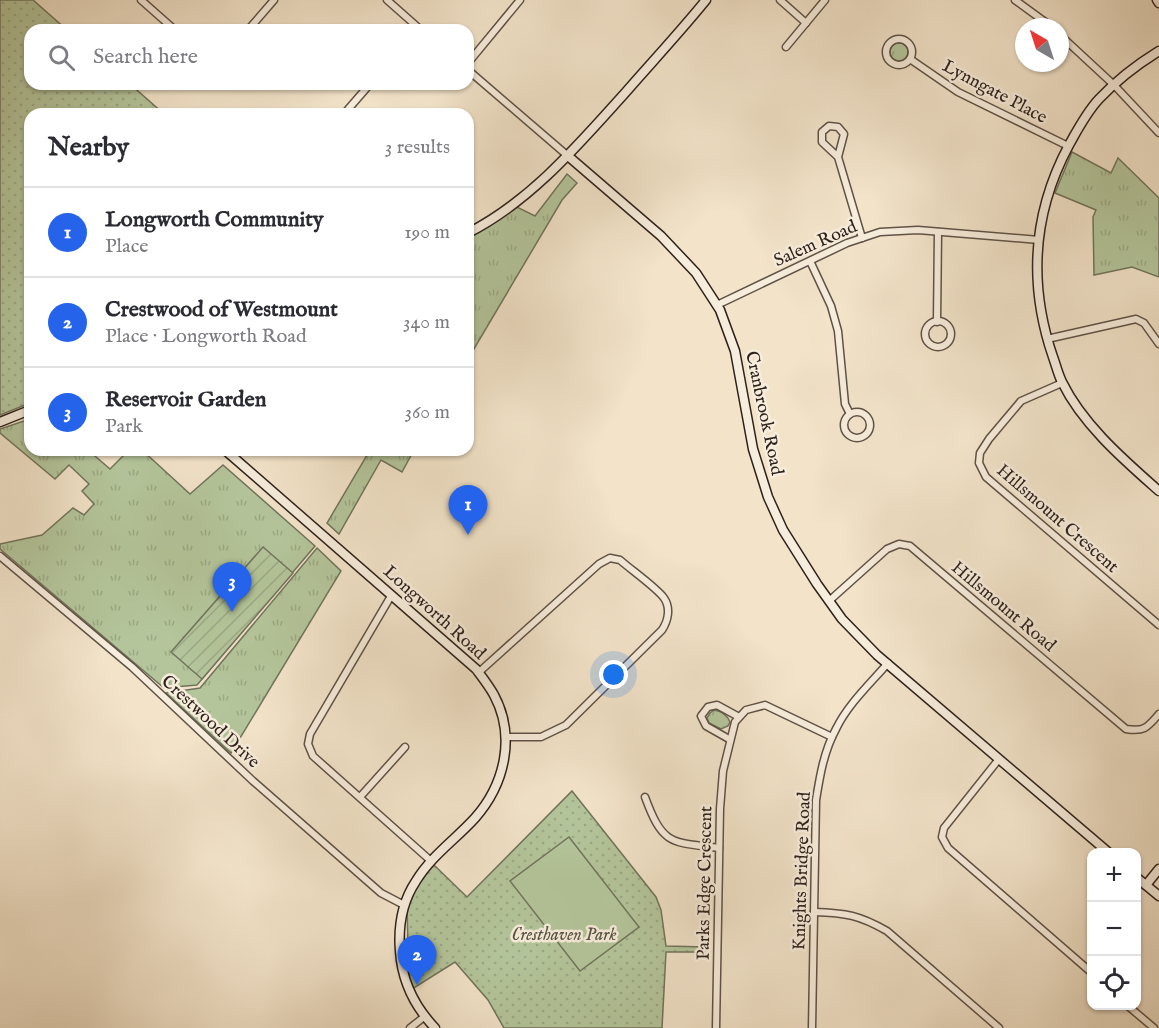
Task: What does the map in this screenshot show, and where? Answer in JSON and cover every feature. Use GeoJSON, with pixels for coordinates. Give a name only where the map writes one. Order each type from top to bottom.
{"type":"FeatureCollection","features":[{"type":"Feature","properties":{"kind":"street"},"geometry":{"type":"LineString","coordinates":[[141,0],[168,24]]}},
{"type":"Feature","properties":{"kind":"street"},"geometry":{"type":"LineString","coordinates":[[253,24],[274,0]]}},
{"type":"Feature","properties":{"kind":"street"},"geometry":{"type":"LineString","coordinates":[[387,0],[413,24]]}},
{"type":"Feature","properties":{"kind":"street"},"geometry":{"type":"LineString","coordinates":[[474,56],[520,0]]}},
{"type":"Feature","properties":{"kind":"street"},"geometry":{"type":"LineString","coordinates":[[474,228],[521,197],[568,156],[706,0]]}},
{"type":"Feature","properties":{"kind":"street"},"geometry":{"type":"LineString","coordinates":[[780,0],[806,23]]}},
{"type":"Feature","properties":{"kind":"street"},"geometry":{"type":"LineString","coordinates":[[786,47],[825,0]]}},
{"type":"Feature","properties":{"kind":"street"},"geometry":{"type":"LineString","coordinates":[[1015,0],[1040,18]]}},
{"type":"Feature","properties":{"kind":"street","name":"Lynngate Place"},"geometry":{"type":"LineString","coordinates":[[901,39],[909,43],[912,51],[910,59],[903,64],[891,62],[886,55],[890,43],[901,39]]}},
{"type":"Feature","properties":{"kind":"street"},"geometry":{"type":"LineString","coordinates":[[1069,43],[1114,85],[1159,133]]}},
{"type":"Feature","properties":{"kind":"street"},"geometry":{"type":"LineString","coordinates":[[1159,51],[1114,85],[1092,108],[1080,125],[1049,189],[1040,226],[1037,264],[1038,300],[1047,339],[1062,383],[1092,426],[1113,450],[1159,491]]}},
{"type":"Feature","properties":{"kind":"street","name":"Lynngate Place"},"geometry":{"type":"LineString","coordinates":[[910,59],[958,92],[1068,146]]}},
{"type":"Feature","properties":{"kind":"street"},"geometry":{"type":"LineString","coordinates":[[474,75],[568,156]]}},
{"type":"Feature","properties":{"kind":"street"},"geometry":{"type":"LineString","coordinates":[[349,108],[365,90]]}},
{"type":"Feature","properties":{"kind":"street"},"geometry":{"type":"LineString","coordinates":[[838,157],[844,134],[838,127],[829,126],[822,132],[822,142],[838,157],[862,238]]}},
{"type":"Feature","properties":{"kind":"street","name":"Cranbrook Road"},"geometry":{"type":"LineString","coordinates":[[568,156],[661,236],[696,273],[717,304],[735,351],[753,449],[768,496],[783,530],[842,619],[888,663],[1103,848]]}},
{"type":"Feature","properties":{"kind":"street","name":"Salem Road"},"geometry":{"type":"LineString","coordinates":[[717,304],[880,232],[938,232],[1039,240]]}},
{"type":"Feature","properties":{"kind":"street"},"geometry":{"type":"LineString","coordinates":[[937,321],[938,232]]}},
{"type":"Feature","properties":{"kind":"street"},"geometry":{"type":"LineString","coordinates":[[810,261],[831,306],[838,331],[845,404],[850,414]]}},
{"type":"Feature","properties":{"kind":"street"},"geometry":{"type":"LineString","coordinates":[[1047,339],[1136,319],[1144,323],[1159,344]]}},
{"type":"Feature","properties":{"kind":"street"},"geometry":{"type":"LineString","coordinates":[[937,321],[947,325],[951,336],[948,342],[938,347],[928,342],[925,334],[927,327],[937,321]]}},
{"type":"Feature","properties":{"kind":"street","name":"Hillsmount Crescent"},"geometry":{"type":"LineString","coordinates":[[1062,383],[1021,401],[989,439],[980,453],[979,463],[986,477],[1159,625]]}},
{"type":"Feature","properties":{"kind":"street"},"geometry":{"type":"LineString","coordinates":[[0,422],[24,412]]}},
{"type":"Feature","properties":{"kind":"street"},"geometry":{"type":"LineString","coordinates":[[858,412],[866,416],[869,429],[865,436],[857,438],[846,433],[844,425],[850,414],[858,412]]}},
{"type":"Feature","properties":{"kind":"street","name":"Longworth Road"},"geometry":{"type":"LineString","coordinates":[[232,456],[478,673],[494,694],[505,722],[506,755],[495,790],[476,817],[431,861],[415,881],[404,905],[399,935],[401,966],[409,991],[424,1017],[435,1028]]}},
{"type":"Feature","properties":{"kind":"street","name":"Hillsmount Road"},"geometry":{"type":"LineString","coordinates":[[829,601],[887,549],[898,544],[910,546],[1126,729],[1137,731],[1148,727],[1159,714]]}},
{"type":"Feature","properties":{"kind":"street","name":"Crestwood Drive"},"geometry":{"type":"LineString","coordinates":[[0,556],[132,667],[253,781],[372,886],[404,905]]}},
{"type":"Feature","properties":{"kind":"street"},"geometry":{"type":"LineString","coordinates":[[478,673],[599,564],[610,558],[620,560],[665,599],[668,621],[662,630],[566,725],[541,737],[505,737]]}},
{"type":"Feature","properties":{"kind":"street"},"geometry":{"type":"LineString","coordinates":[[392,596],[310,734],[308,744],[313,756],[431,861]]}},
{"type":"Feature","properties":{"kind":"street","name":"Knights Bridge Road"},"geometry":{"type":"LineString","coordinates":[[812,1028],[816,800],[824,760],[832,737],[848,709],[888,663]]}},
{"type":"Feature","properties":{"kind":"street"},"geometry":{"type":"LineString","coordinates":[[729,739],[706,726],[701,716],[708,707],[717,705],[740,717],[746,710],[765,705],[832,737]]}},
{"type":"Feature","properties":{"kind":"street","name":"Parks Edge Crescent"},"geometry":{"type":"LineString","coordinates":[[716,1028],[719,849],[723,771],[729,739],[735,722],[740,717]]}},
{"type":"Feature","properties":{"kind":"street"},"geometry":{"type":"LineString","coordinates":[[360,797],[405,747]]}},
{"type":"Feature","properties":{"kind":"street"},"geometry":{"type":"LineString","coordinates":[[999,759],[944,828],[942,837],[948,848],[1087,969]]}},
{"type":"Feature","properties":{"kind":"street"},"geometry":{"type":"LineString","coordinates":[[645,797],[653,819],[663,835],[674,843],[719,849]]}},
{"type":"Feature","properties":{"kind":"street"},"geometry":{"type":"LineString","coordinates":[[1146,885],[1159,870]]}},
{"type":"Feature","properties":{"kind":"street"},"geometry":{"type":"LineString","coordinates":[[1141,880],[1159,896]]}},
{"type":"Feature","properties":{"kind":"street"},"geometry":{"type":"LineString","coordinates":[[814,912],[842,912],[866,919],[887,931],[999,1028]]}},
{"type":"Feature","properties":{"kind":"street"},"geometry":{"type":"LineString","coordinates":[[1134,1010],[1154,1028]]}},
{"type":"Feature","properties":{"kind":"street"},"geometry":{"type":"LineString","coordinates":[[410,1028],[424,1017]]}},
{"type":"Feature","properties":{"kind":"green space"},"geometry":{"type":"Polygon","coordinates":[[[0,0],[33,0],[60,24],[24,24],[24,90],[137,90],[157,108],[24,108],[24,405],[0,415],[0,0]]]}},
{"type":"Feature","properties":{"kind":"green space"},"geometry":{"type":"Polygon","coordinates":[[[899,43],[905,46],[908,52],[905,58],[899,61],[893,58],[890,52],[893,46],[899,43]]]}},
{"type":"Feature","properties":{"kind":"green space"},"geometry":{"type":"Polygon","coordinates":[[[1072,152],[1111,173],[1118,158],[1159,198],[1159,277],[1132,267],[1094,275],[1093,217],[1096,210],[1055,193],[1072,152]]]}},
{"type":"Feature","properties":{"kind":"green space"},"geometry":{"type":"Polygon","coordinates":[[[567,174],[577,183],[562,200],[474,349],[474,232],[517,207],[535,216],[567,174]]]}},
{"type":"Feature","properties":{"kind":"green space"},"geometry":{"type":"Polygon","coordinates":[[[24,421],[24,453],[0,433],[0,429],[24,421]]]}},
{"type":"Feature","properties":{"kind":"green space"},"geometry":{"type":"Polygon","coordinates":[[[28,456],[95,456],[110,469],[123,456],[149,456],[190,494],[223,465],[315,546],[197,685],[164,688],[0,549],[0,544],[42,535],[73,508],[84,515],[94,504],[82,491],[89,484],[69,465],[55,479],[28,456]]]}},
{"type":"Feature","properties":{"kind":"green space"},"geometry":{"type":"Polygon","coordinates":[[[366,456],[411,456],[402,472],[381,460],[339,534],[327,523],[366,456]]]}},
{"type":"Feature","properties":{"kind":"green space"},"geometry":{"type":"Polygon","coordinates":[[[263,547],[293,573],[202,679],[171,652],[263,547]]]}},
{"type":"Feature","properties":{"kind":"green space"},"geometry":{"type":"Polygon","coordinates":[[[317,548],[341,571],[231,753],[166,693],[200,688],[317,548]]]}},
{"type":"Feature","properties":{"kind":"green space"},"geometry":{"type":"Polygon","coordinates":[[[714,710],[726,715],[730,722],[728,726],[721,729],[709,723],[707,718],[714,710]]]}},
{"type":"Feature","properties":{"kind":"green space","name":"Cresthaven Park"},"geometry":{"type":"Polygon","coordinates":[[[572,791],[656,897],[661,910],[666,946],[706,947],[706,952],[666,952],[662,1028],[504,1028],[488,1000],[455,962],[409,991],[407,905],[423,876],[434,865],[467,897],[572,791]]]}},
{"type":"Feature","properties":{"kind":"green space"},"geometry":{"type":"Polygon","coordinates":[[[569,837],[639,927],[580,971],[510,881],[569,837]]]}},
{"type":"Feature","properties":{"kind":"place","name":"Longworth Community"},"geometry":{"type":"Point","coordinates":[468,535]}},
{"type":"Feature","properties":{"kind":"place","name":"Reservoir Garden"},"geometry":{"type":"Point","coordinates":[232,612]}},
{"type":"Feature","properties":{"kind":"place","name":"Crestwood of Westmount"},"geometry":{"type":"Point","coordinates":[417,985]}}]}
